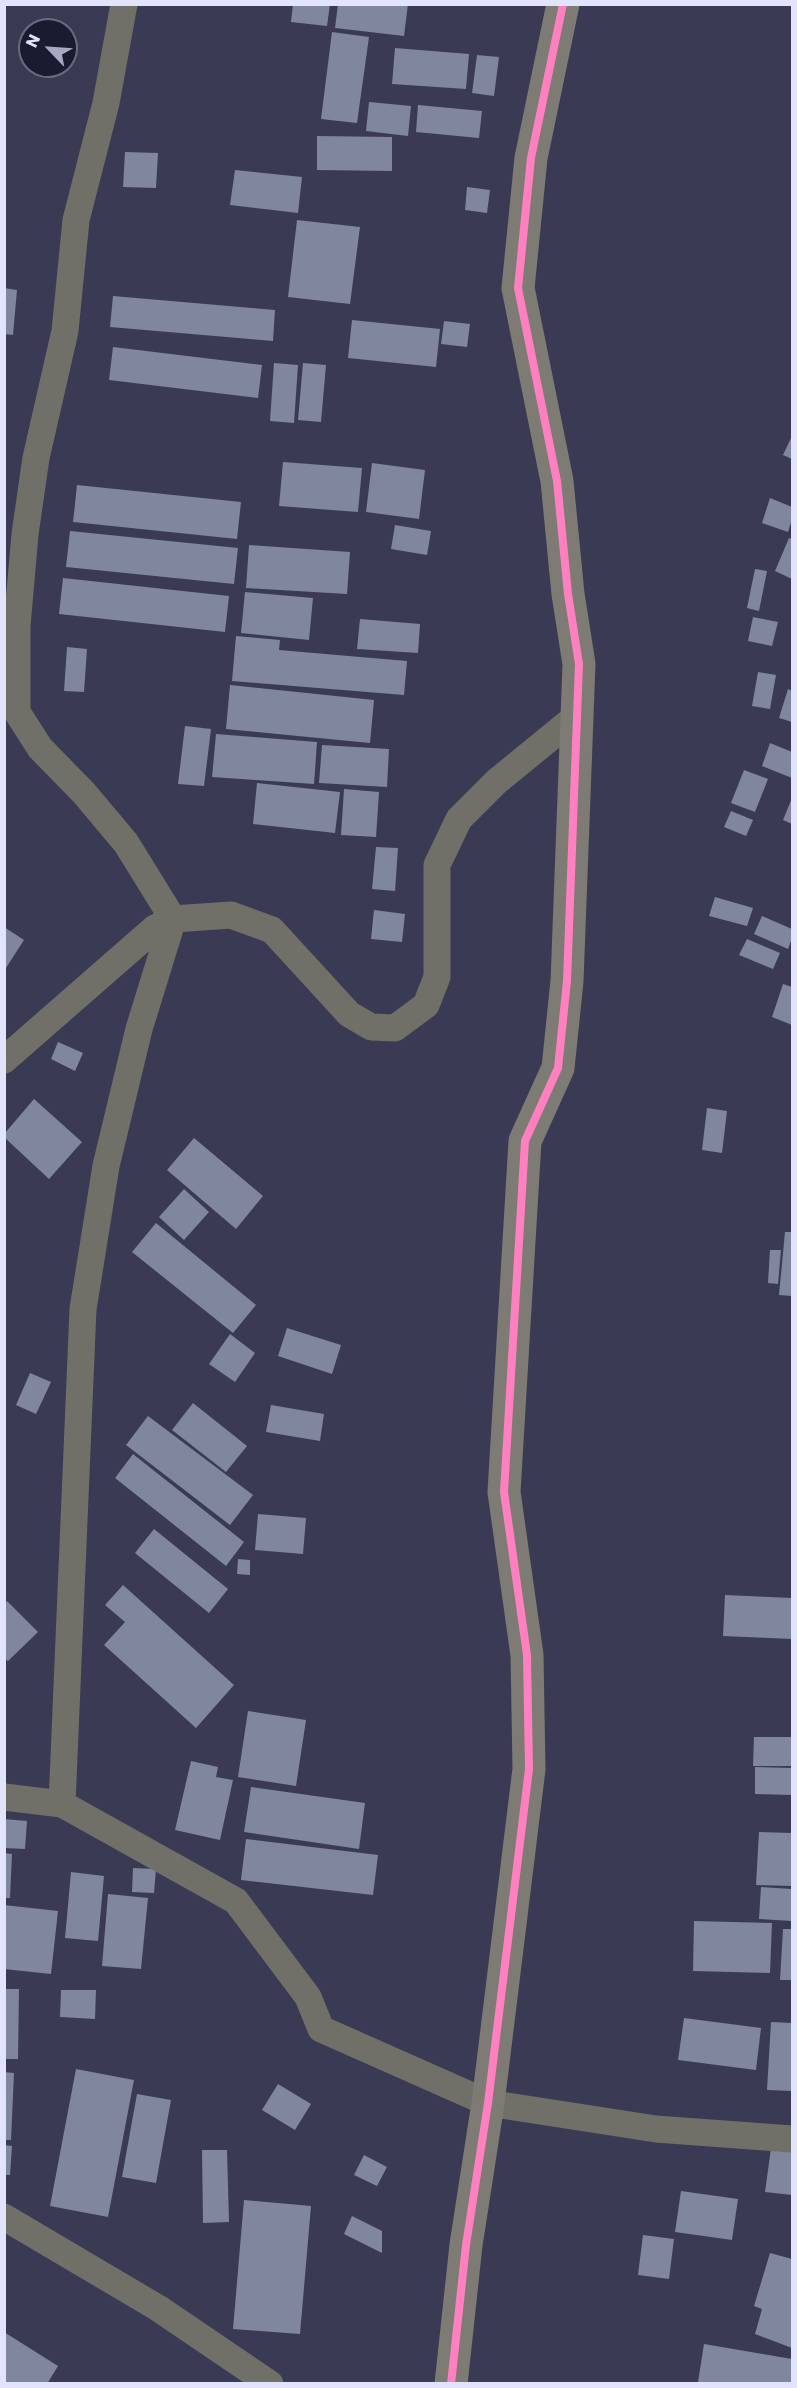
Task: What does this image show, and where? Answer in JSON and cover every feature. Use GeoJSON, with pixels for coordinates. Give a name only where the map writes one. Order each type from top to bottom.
{"type":"FeatureCollection","features":[{"type":"Feature","properties":{"kind":"street"},"geometry":{"type":"LineString","coordinates":[[62,1804],[83,1309],[106,1166],[139,1029],[173,920],[126,843],[84,793],[40,748],[17,712],[17,626],[25,534],[36,458],[65,331],[76,220],[106,103],[124,4]]}},
{"type":"Feature","properties":{"kind":"street"},"geometry":{"type":"LineString","coordinates":[[451,2384],[466,2245],[488,2103],[529,1769],[527,1655],[504,1492],[525,1141],[558,1068],[567,981],[579,664],[568,594],[556,481],[518,288],[531,158],[563,4]]}},
{"type":"Feature","properties":{"kind":"street"},"geometry":{"type":"LineString","coordinates":[[4,1060],[155,928],[173,920],[231,915],[272,930],[349,1014],[371,1027],[395,1028],[426,1005],[437,977],[437,865],[459,819],[496,782],[578,715]]}},
{"type":"Feature","properties":{"kind":"street"},"geometry":{"type":"LineString","coordinates":[[4,1797],[62,1804],[236,1901],[308,1997],[321,2029],[488,2103],[656,2129],[792,2139]]}},
{"type":"Feature","properties":{"kind":"street"},"geometry":{"type":"LineString","coordinates":[[4,2217],[158,2308],[270,2384]]}},
{"type":"Feature","properties":{"kind":"building"},"geometry":{"type":"Polygon","coordinates":[[[293,4],[330,4],[327,26],[291,22],[293,4]]]}},
{"type":"Feature","properties":{"kind":"building"},"geometry":{"type":"Polygon","coordinates":[[[338,4],[408,4],[404,36],[335,28],[338,4]]]}},
{"type":"Feature","properties":{"kind":"building"},"geometry":{"type":"Polygon","coordinates":[[[332,32],[369,37],[357,123],[321,119],[332,32]]]}},
{"type":"Feature","properties":{"kind":"building"},"geometry":{"type":"Polygon","coordinates":[[[395,48],[469,54],[466,89],[392,84],[395,48]]]}},
{"type":"Feature","properties":{"kind":"building"},"geometry":{"type":"Polygon","coordinates":[[[477,55],[499,57],[494,96],[472,93],[477,55]]]}},
{"type":"Feature","properties":{"kind":"building"},"geometry":{"type":"Polygon","coordinates":[[[369,102],[411,106],[408,136],[366,131],[369,102]]]}},
{"type":"Feature","properties":{"kind":"building"},"geometry":{"type":"Polygon","coordinates":[[[418,105],[482,111],[479,138],[416,132],[418,105]]]}},
{"type":"Feature","properties":{"kind":"building"},"geometry":{"type":"Polygon","coordinates":[[[317,136],[392,137],[392,171],[317,170],[317,136]]]}},
{"type":"Feature","properties":{"kind":"building"},"geometry":{"type":"Polygon","coordinates":[[[125,152],[158,153],[156,188],[123,187],[125,152]]]}},
{"type":"Feature","properties":{"kind":"building"},"geometry":{"type":"Polygon","coordinates":[[[235,170],[302,177],[298,213],[230,205],[235,170]]]}},
{"type":"Feature","properties":{"kind":"building"},"geometry":{"type":"Polygon","coordinates":[[[467,187],[490,190],[487,213],[465,210],[467,187]]]}},
{"type":"Feature","properties":{"kind":"building"},"geometry":{"type":"Polygon","coordinates":[[[297,220],[360,227],[350,304],[288,297],[297,220]]]}},
{"type":"Feature","properties":{"kind":"building"},"geometry":{"type":"Polygon","coordinates":[[[4,288],[17,290],[13,335],[4,334],[4,288]]]}},
{"type":"Feature","properties":{"kind":"building"},"geometry":{"type":"Polygon","coordinates":[[[113,296],[275,310],[273,341],[110,327],[113,296]]]}},
{"type":"Feature","properties":{"kind":"building"},"geometry":{"type":"Polygon","coordinates":[[[352,320],[440,329],[436,367],[348,358],[352,320]]]}},
{"type":"Feature","properties":{"kind":"building"},"geometry":{"type":"Polygon","coordinates":[[[444,321],[470,324],[467,347],[441,344],[444,321]]]}},
{"type":"Feature","properties":{"kind":"building"},"geometry":{"type":"Polygon","coordinates":[[[113,347],[262,365],[258,398],[109,380],[113,347]]]}},
{"type":"Feature","properties":{"kind":"building"},"geometry":{"type":"Polygon","coordinates":[[[274,363],[298,365],[294,423],[270,421],[274,363]]]}},
{"type":"Feature","properties":{"kind":"building"},"geometry":{"type":"Polygon","coordinates":[[[303,363],[326,365],[321,422],[298,420],[303,363]]]}},
{"type":"Feature","properties":{"kind":"building"},"geometry":{"type":"Polygon","coordinates":[[[792,436],[792,459],[783,455],[792,436]]]}},
{"type":"Feature","properties":{"kind":"building"},"geometry":{"type":"Polygon","coordinates":[[[283,462],[362,468],[358,512],[279,506],[283,462]]]}},
{"type":"Feature","properties":{"kind":"building"},"geometry":{"type":"Polygon","coordinates":[[[372,463],[425,470],[419,519],[366,512],[372,463]]]}},
{"type":"Feature","properties":{"kind":"building"},"geometry":{"type":"Polygon","coordinates":[[[77,485],[241,502],[237,539],[73,522],[77,485]]]}},
{"type":"Feature","properties":{"kind":"building"},"geometry":{"type":"Polygon","coordinates":[[[770,498],[792,507],[792,519],[788,532],[762,523],[770,498]]]}},
{"type":"Feature","properties":{"kind":"building"},"geometry":{"type":"Polygon","coordinates":[[[395,525],[431,531],[427,555],[391,549],[395,525]]]}},
{"type":"Feature","properties":{"kind":"building"},"geometry":{"type":"Polygon","coordinates":[[[70,531],[238,548],[234,584],[66,567],[70,531]]]}},
{"type":"Feature","properties":{"kind":"building"},"geometry":{"type":"Polygon","coordinates":[[[789,538],[792,539],[792,579],[775,571],[789,538]]]}},
{"type":"Feature","properties":{"kind":"building"},"geometry":{"type":"Polygon","coordinates":[[[249,545],[350,552],[347,594],[246,588],[249,545]]]}},
{"type":"Feature","properties":{"kind":"building"},"geometry":{"type":"Polygon","coordinates":[[[755,569],[767,571],[759,611],[747,608],[755,569]]]}},
{"type":"Feature","properties":{"kind":"building"},"geometry":{"type":"Polygon","coordinates":[[[63,578],[229,596],[225,632],[59,614],[63,578]]]}},
{"type":"Feature","properties":{"kind":"building"},"geometry":{"type":"Polygon","coordinates":[[[245,592],[313,598],[309,640],[241,633],[245,592]]]}},
{"type":"Feature","properties":{"kind":"building"},"geometry":{"type":"Polygon","coordinates":[[[753,617],[778,622],[772,646],[748,641],[753,617]]]}},
{"type":"Feature","properties":{"kind":"building"},"geometry":{"type":"Polygon","coordinates":[[[360,619],[420,624],[418,653],[357,649],[360,619]]]}},
{"type":"Feature","properties":{"kind":"building"},"geometry":{"type":"Polygon","coordinates":[[[236,636],[280,640],[279,650],[407,661],[404,695],[232,681],[236,636]]]}},
{"type":"Feature","properties":{"kind":"building"},"geometry":{"type":"Polygon","coordinates":[[[67,647],[87,649],[84,692],[64,691],[67,647]]]}},
{"type":"Feature","properties":{"kind":"building"},"geometry":{"type":"Polygon","coordinates":[[[758,672],[776,675],[770,709],[752,706],[758,672]]]}},
{"type":"Feature","properties":{"kind":"building"},"geometry":{"type":"Polygon","coordinates":[[[230,685],[374,700],[370,743],[226,729],[230,685]]]}},
{"type":"Feature","properties":{"kind":"building"},"geometry":{"type":"Polygon","coordinates":[[[788,689],[792,691],[792,722],[779,718],[788,689]]]}},
{"type":"Feature","properties":{"kind":"building"},"geometry":{"type":"Polygon","coordinates":[[[185,726],[211,729],[204,786],[178,784],[185,726]]]}},
{"type":"Feature","properties":{"kind":"building"},"geometry":{"type":"Polygon","coordinates":[[[216,734],[317,742],[314,784],[212,777],[216,734]]]}},
{"type":"Feature","properties":{"kind":"building"},"geometry":{"type":"Polygon","coordinates":[[[770,743],[792,752],[792,778],[762,766],[770,743]]]}},
{"type":"Feature","properties":{"kind":"building"},"geometry":{"type":"Polygon","coordinates":[[[322,745],[389,749],[387,787],[319,783],[322,745]]]}},
{"type":"Feature","properties":{"kind":"building"},"geometry":{"type":"Polygon","coordinates":[[[744,770],[768,779],[755,812],[731,803],[744,770]]]}},
{"type":"Feature","properties":{"kind":"building"},"geometry":{"type":"Polygon","coordinates":[[[257,783],[340,792],[335,833],[253,824],[257,783]]]}},
{"type":"Feature","properties":{"kind":"building"},"geometry":{"type":"Polygon","coordinates":[[[344,789],[379,792],[376,837],[341,835],[344,789]]]}},
{"type":"Feature","properties":{"kind":"building"},"geometry":{"type":"Polygon","coordinates":[[[792,798],[792,824],[783,820],[792,798]]]}},
{"type":"Feature","properties":{"kind":"building"},"geometry":{"type":"Polygon","coordinates":[[[731,811],[753,820],[746,836],[724,827],[731,811]]]}},
{"type":"Feature","properties":{"kind":"building"},"geometry":{"type":"Polygon","coordinates":[[[376,847],[398,848],[395,891],[372,889],[376,847]]]}},
{"type":"Feature","properties":{"kind":"building"},"geometry":{"type":"Polygon","coordinates":[[[715,897],[753,908],[747,926],[709,916],[715,897]]]}},
{"type":"Feature","properties":{"kind":"building"},"geometry":{"type":"Polygon","coordinates":[[[374,910],[405,914],[402,942],[371,939],[374,910]]]}},
{"type":"Feature","properties":{"kind":"building"},"geometry":{"type":"Polygon","coordinates":[[[762,916],[792,929],[788,949],[754,934],[762,916]]]}},
{"type":"Feature","properties":{"kind":"building"},"geometry":{"type":"Polygon","coordinates":[[[4,927],[24,940],[4,971],[4,927]]]}},
{"type":"Feature","properties":{"kind":"building"},"geometry":{"type":"Polygon","coordinates":[[[747,939],[780,953],[773,969],[739,955],[747,939]]]}},
{"type":"Feature","properties":{"kind":"building"},"geometry":{"type":"Polygon","coordinates":[[[783,984],[792,987],[792,1025],[772,1017],[783,984]]]}},
{"type":"Feature","properties":{"kind":"building"},"geometry":{"type":"Polygon","coordinates":[[[58,1042],[83,1053],[75,1071],[51,1059],[58,1042]]]}},
{"type":"Feature","properties":{"kind":"building"},"geometry":{"type":"Polygon","coordinates":[[[34,1099],[82,1142],[49,1179],[5,1138],[5,1133],[34,1099]]]}},
{"type":"Feature","properties":{"kind":"building"},"geometry":{"type":"Polygon","coordinates":[[[707,1108],[727,1111],[722,1153],[702,1150],[707,1108]]]}},
{"type":"Feature","properties":{"kind":"building"},"geometry":{"type":"Polygon","coordinates":[[[194,1138],[263,1196],[236,1229],[167,1170],[194,1138]]]}},
{"type":"Feature","properties":{"kind":"building"},"geometry":{"type":"Polygon","coordinates":[[[184,1189],[209,1212],[184,1240],[159,1217],[184,1189]]]}},
{"type":"Feature","properties":{"kind":"building"},"geometry":{"type":"Polygon","coordinates":[[[156,1223],[256,1305],[233,1333],[132,1252],[156,1223]]]}},
{"type":"Feature","properties":{"kind":"building"},"geometry":{"type":"Polygon","coordinates":[[[785,1232],[792,1232],[792,1296],[779,1295],[785,1232]]]}},
{"type":"Feature","properties":{"kind":"building"},"geometry":{"type":"Polygon","coordinates":[[[770,1250],[781,1250],[778,1284],[768,1283],[770,1250]]]}},
{"type":"Feature","properties":{"kind":"building"},"geometry":{"type":"Polygon","coordinates":[[[287,1328],[341,1345],[332,1374],[278,1356],[287,1328]]]}},
{"type":"Feature","properties":{"kind":"building"},"geometry":{"type":"Polygon","coordinates":[[[230,1334],[255,1353],[235,1382],[209,1364],[230,1334]]]}},
{"type":"Feature","properties":{"kind":"building"},"geometry":{"type":"Polygon","coordinates":[[[30,1373],[51,1382],[36,1414],[16,1405],[30,1373]]]}},
{"type":"Feature","properties":{"kind":"building"},"geometry":{"type":"Polygon","coordinates":[[[193,1403],[247,1446],[226,1472],[172,1430],[193,1403]]]}},
{"type":"Feature","properties":{"kind":"building"},"geometry":{"type":"Polygon","coordinates":[[[271,1405],[324,1414],[320,1441],[266,1432],[271,1405]]]}},
{"type":"Feature","properties":{"kind":"building"},"geometry":{"type":"Polygon","coordinates":[[[148,1416],[253,1495],[230,1525],[126,1445],[148,1416]]]}},
{"type":"Feature","properties":{"kind":"building"},"geometry":{"type":"Polygon","coordinates":[[[133,1454],[244,1542],[226,1566],[115,1478],[133,1454]]]}},
{"type":"Feature","properties":{"kind":"building"},"geometry":{"type":"Polygon","coordinates":[[[258,1514],[306,1518],[303,1554],[255,1550],[258,1514]]]}},
{"type":"Feature","properties":{"kind":"building"},"geometry":{"type":"Polygon","coordinates":[[[154,1529],[228,1589],[209,1613],[135,1553],[154,1529]]]}},
{"type":"Feature","properties":{"kind":"building"},"geometry":{"type":"Polygon","coordinates":[[[238,1559],[250,1560],[250,1575],[237,1574],[238,1559]]]}},
{"type":"Feature","properties":{"kind":"building"},"geometry":{"type":"Polygon","coordinates":[[[123,1585],[234,1685],[196,1728],[104,1645],[125,1622],[105,1605],[123,1585]]]}},
{"type":"Feature","properties":{"kind":"building"},"geometry":{"type":"Polygon","coordinates":[[[725,1595],[792,1598],[792,1639],[723,1636],[725,1595]]]}},
{"type":"Feature","properties":{"kind":"building"},"geometry":{"type":"Polygon","coordinates":[[[7,1601],[38,1632],[8,1661],[4,1658],[4,1604],[7,1601]]]}},
{"type":"Feature","properties":{"kind":"building"},"geometry":{"type":"Polygon","coordinates":[[[248,1711],[306,1720],[296,1786],[238,1777],[248,1711]]]}},
{"type":"Feature","properties":{"kind":"building"},"geometry":{"type":"Polygon","coordinates":[[[754,1737],[792,1737],[792,1766],[753,1766],[754,1737]]]}},
{"type":"Feature","properties":{"kind":"building"},"geometry":{"type":"Polygon","coordinates":[[[191,1761],[218,1767],[216,1777],[233,1780],[220,1840],[175,1830],[191,1761]]]}},
{"type":"Feature","properties":{"kind":"building"},"geometry":{"type":"Polygon","coordinates":[[[755,1767],[792,1768],[792,1795],[755,1794],[755,1767]]]}},
{"type":"Feature","properties":{"kind":"building"},"geometry":{"type":"Polygon","coordinates":[[[251,1787],[365,1803],[359,1849],[244,1832],[251,1787]]]}},
{"type":"Feature","properties":{"kind":"building"},"geometry":{"type":"Polygon","coordinates":[[[4,1819],[27,1821],[25,1849],[4,1848],[4,1819]]]}},
{"type":"Feature","properties":{"kind":"building"},"geometry":{"type":"Polygon","coordinates":[[[759,1832],[792,1833],[792,1886],[756,1885],[759,1832]]]}},
{"type":"Feature","properties":{"kind":"building"},"geometry":{"type":"Polygon","coordinates":[[[246,1839],[378,1855],[373,1895],[241,1880],[246,1839]]]}},
{"type":"Feature","properties":{"kind":"building"},"geometry":{"type":"Polygon","coordinates":[[[4,1853],[12,1854],[10,1898],[4,1898],[4,1853]]]}},
{"type":"Feature","properties":{"kind":"building"},"geometry":{"type":"Polygon","coordinates":[[[133,1868],[156,1869],[154,1893],[132,1892],[133,1868]]]}},
{"type":"Feature","properties":{"kind":"building"},"geometry":{"type":"Polygon","coordinates":[[[71,1872],[104,1876],[98,1941],[65,1938],[71,1872]]]}},
{"type":"Feature","properties":{"kind":"building"},"geometry":{"type":"Polygon","coordinates":[[[761,1887],[792,1889],[792,1921],[759,1919],[761,1887]]]}},
{"type":"Feature","properties":{"kind":"building"},"geometry":{"type":"Polygon","coordinates":[[[108,1894],[148,1898],[141,1969],[102,1966],[108,1894]]]}},
{"type":"Feature","properties":{"kind":"building"},"geometry":{"type":"Polygon","coordinates":[[[4,1905],[58,1911],[51,1974],[4,1969],[4,1905]]]}},
{"type":"Feature","properties":{"kind":"building"},"geometry":{"type":"Polygon","coordinates":[[[694,1921],[772,1923],[770,1973],[693,1971],[694,1921]]]}},
{"type":"Feature","properties":{"kind":"building"},"geometry":{"type":"Polygon","coordinates":[[[783,1929],[792,1929],[792,1980],[780,1980],[783,1929]]]}},
{"type":"Feature","properties":{"kind":"building"},"geometry":{"type":"Polygon","coordinates":[[[4,1989],[19,1989],[18,2059],[4,2059],[4,1989]]]}},
{"type":"Feature","properties":{"kind":"building"},"geometry":{"type":"Polygon","coordinates":[[[61,1990],[96,1990],[95,2019],[60,2017],[61,1990]]]}},
{"type":"Feature","properties":{"kind":"building"},"geometry":{"type":"Polygon","coordinates":[[[684,2018],[761,2028],[756,2070],[678,2060],[684,2018]]]}},
{"type":"Feature","properties":{"kind":"building"},"geometry":{"type":"Polygon","coordinates":[[[771,2022],[792,2023],[792,2091],[767,2090],[771,2022]]]}},
{"type":"Feature","properties":{"kind":"building"},"geometry":{"type":"Polygon","coordinates":[[[76,2069],[134,2080],[108,2217],[50,2206],[76,2069]]]}},
{"type":"Feature","properties":{"kind":"building"},"geometry":{"type":"Polygon","coordinates":[[[4,2072],[14,2073],[11,2140],[4,2140],[4,2072]]]}},
{"type":"Feature","properties":{"kind":"building"},"geometry":{"type":"Polygon","coordinates":[[[278,2084],[311,2104],[295,2130],[262,2110],[278,2084]]]}},
{"type":"Feature","properties":{"kind":"building"},"geometry":{"type":"Polygon","coordinates":[[[137,2094],[171,2100],[156,2183],[122,2177],[137,2094]]]}},
{"type":"Feature","properties":{"kind":"building"},"geometry":{"type":"Polygon","coordinates":[[[4,2145],[12,2146],[10,2175],[4,2175],[4,2145]]]}},
{"type":"Feature","properties":{"kind":"building"},"geometry":{"type":"Polygon","coordinates":[[[771,2148],[792,2151],[792,2195],[765,2192],[771,2148]]]}},
{"type":"Feature","properties":{"kind":"building"},"geometry":{"type":"Polygon","coordinates":[[[202,2150],[227,2150],[229,2222],[203,2223],[202,2150]]]}},
{"type":"Feature","properties":{"kind":"building"},"geometry":{"type":"Polygon","coordinates":[[[364,2155],[387,2167],[377,2186],[354,2175],[364,2155]]]}},
{"type":"Feature","properties":{"kind":"building"},"geometry":{"type":"Polygon","coordinates":[[[681,2191],[738,2199],[732,2240],[675,2232],[681,2191]]]}},
{"type":"Feature","properties":{"kind":"building"},"geometry":{"type":"Polygon","coordinates":[[[244,2200],[311,2206],[300,2334],[233,2329],[244,2200]]]}},
{"type":"Feature","properties":{"kind":"building"},"geometry":{"type":"Polygon","coordinates":[[[352,2216],[382,2231],[382,2253],[344,2234],[352,2216]]]}},
{"type":"Feature","properties":{"kind":"building"},"geometry":{"type":"Polygon","coordinates":[[[643,2235],[674,2239],[669,2279],[638,2275],[643,2235]]]}},
{"type":"Feature","properties":{"kind":"building"},"geometry":{"type":"Polygon","coordinates":[[[770,2253],[792,2259],[792,2348],[755,2334],[762,2309],[754,2306],[770,2253]]]}},
{"type":"Feature","properties":{"kind":"building"},"geometry":{"type":"Polygon","coordinates":[[[4,2332],[58,2366],[47,2384],[4,2384],[4,2332]]]}},
{"type":"Feature","properties":{"kind":"building"},"geometry":{"type":"Polygon","coordinates":[[[704,2344],[792,2359],[792,2384],[698,2382],[704,2344]]]}},
{"type":"Feature","properties":{"kind":"cycle path"},"geometry":{"type":"LineString","coordinates":[[451,2384],[466,2245],[488,2103],[529,1769],[527,1655],[504,1492],[525,1141],[558,1068],[567,981],[579,664],[568,594],[557,481],[518,288],[531,158],[563,4]]}}]}
